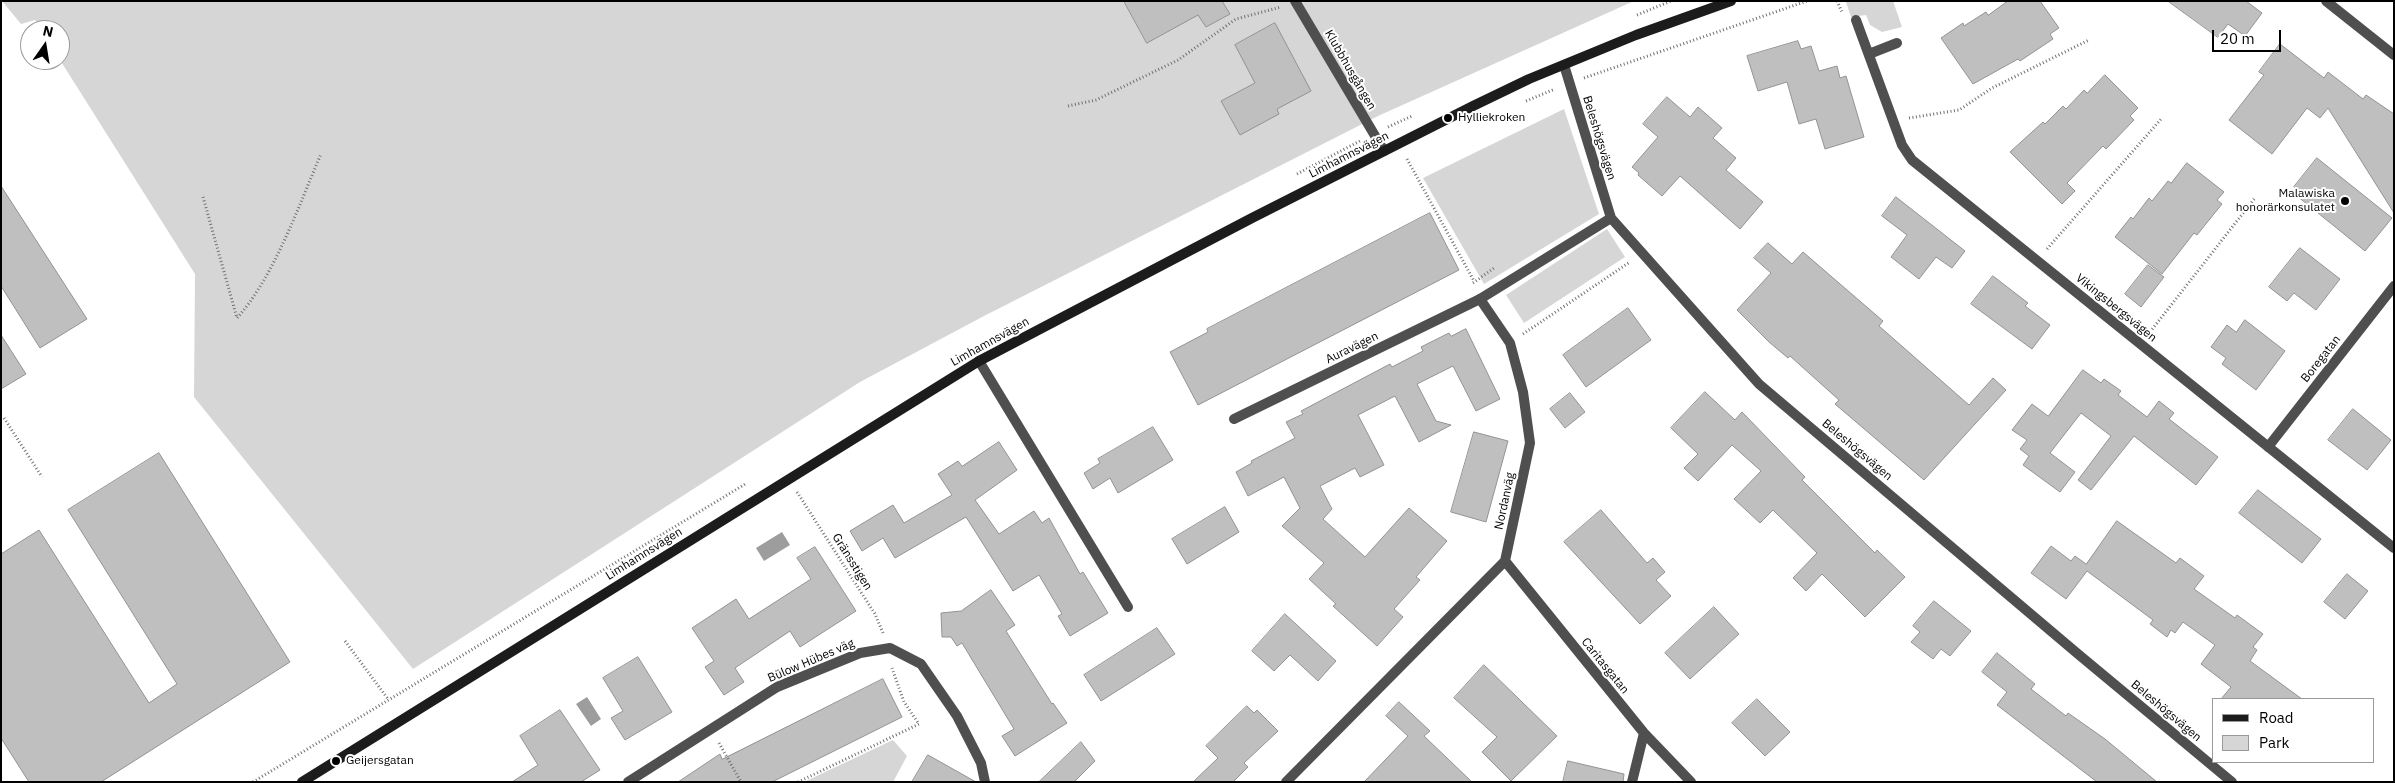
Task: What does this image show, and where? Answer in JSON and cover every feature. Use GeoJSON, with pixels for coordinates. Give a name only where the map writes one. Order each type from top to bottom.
{"type":"FeatureCollection","features":[{"type":"Feature","properties":{"kind":"main road","name":"Limhamnsvägen"},"geometry":{"type":"LineString","coordinates":[[302,782],[978,361],[1252,218],[1473,106],[1636,35],[1731,1]]}},
{"type":"Feature","properties":{"kind":"street"},"geometry":{"type":"LineString","coordinates":[[2326,1],[2394,55]]}},
{"type":"Feature","properties":{"kind":"street","name":"Klubbhusgången"},"geometry":{"type":"LineString","coordinates":[[1295,2],[1384,151]]}},
{"type":"Feature","properties":{"kind":"street","name":"Vikingsbergsvägen"},"geometry":{"type":"LineString","coordinates":[[1856,20],[1902,145],[1912,160],[2394,548]]}},
{"type":"Feature","properties":{"kind":"street"},"geometry":{"type":"LineString","coordinates":[[1869,54],[1897,43]]}},
{"type":"Feature","properties":{"kind":"street","name":"Beleshögsvägen"},"geometry":{"type":"LineString","coordinates":[[1564,65],[1611,218],[1759,384],[2070,648],[2232,782]]}},
{"type":"Feature","properties":{"kind":"street"},"geometry":{"type":"LineString","coordinates":[[1480,299],[1611,218]]}},
{"type":"Feature","properties":{"kind":"street","name":"Boregatan"},"geometry":{"type":"LineString","coordinates":[[2268,447],[2394,286]]}},
{"type":"Feature","properties":{"kind":"street","name":"Nordanväg"},"geometry":{"type":"LineString","coordinates":[[1480,299],[1510,343],[1523,392],[1530,443],[1505,562]]}},
{"type":"Feature","properties":{"kind":"street","name":"Auravägen"},"geometry":{"type":"LineString","coordinates":[[1234,419],[1480,299]]}},
{"type":"Feature","properties":{"kind":"street"},"geometry":{"type":"LineString","coordinates":[[978,361],[1128,607]]}},
{"type":"Feature","properties":{"kind":"street"},"geometry":{"type":"LineString","coordinates":[[1286,782],[1505,562]]}},
{"type":"Feature","properties":{"kind":"street","name":"Caritasgatan"},"geometry":{"type":"LineString","coordinates":[[1505,562],[1644,733],[1691,782]]}},
{"type":"Feature","properties":{"kind":"street"},"geometry":{"type":"LineString","coordinates":[[890,648],[921,664],[957,716],[981,763],[985,782]]}},
{"type":"Feature","properties":{"kind":"street","name":"Bülow Hübes väg"},"geometry":{"type":"LineString","coordinates":[[628,782],[777,687],[860,653],[890,648]]}},
{"type":"Feature","properties":{"kind":"street"},"geometry":{"type":"LineString","coordinates":[[1632,782],[1644,733]]}},
{"type":"Feature","properties":{"kind":"path"},"geometry":{"type":"LineString","coordinates":[[1523,102],[1569,84],[1807,1]]}},
{"type":"Feature","properties":{"kind":"path"},"geometry":{"type":"LineString","coordinates":[[1068,106],[1096,100],[1178,60],[1236,18],[1295,2]]}},
{"type":"Feature","properties":{"kind":"path"},"geometry":{"type":"LineString","coordinates":[[1893,121],[1959,110],[1992,88],[2089,40]]}},
{"type":"Feature","properties":{"kind":"path"},"geometry":{"type":"LineString","coordinates":[[2037,260],[2162,118]]}},
{"type":"Feature","properties":{"kind":"path"},"geometry":{"type":"LineString","coordinates":[[203,197],[237,318],[250,304],[278,252],[321,154]]}},
{"type":"Feature","properties":{"kind":"path"},"geometry":{"type":"LineString","coordinates":[[1398,162],[1411,155]]}},
{"type":"Feature","properties":{"kind":"path"},"geometry":{"type":"LineString","coordinates":[[1406,157],[1474,281]]}},
{"type":"Feature","properties":{"kind":"path"},"geometry":{"type":"LineString","coordinates":[[2140,344],[2255,198]]}},
{"type":"Feature","properties":{"kind":"path"},"geometry":{"type":"LineString","coordinates":[[1510,343],[1643,253]]}},
{"type":"Feature","properties":{"kind":"path"},"geometry":{"type":"LineString","coordinates":[[4,418],[42,477]]}},
{"type":"Feature","properties":{"kind":"path","name":"Gränsstigen"},"geometry":{"type":"LineString","coordinates":[[795,489],[874,614],[890,648],[893,670],[904,702],[918,724],[798,782]]}},
{"type":"Feature","properties":{"kind":"path"},"geometry":{"type":"LineString","coordinates":[[253,782],[388,699],[345,641]]}},
{"type":"Feature","properties":{"kind":"path"},"geometry":{"type":"LineString","coordinates":[[711,729],[741,782]]}},
{"type":"Feature","properties":{"kind":"green space"},"geometry":{"type":"Polygon","coordinates":[[[2,1],[1634,1],[1378,116],[984,316],[860,382],[413,669],[194,397],[195,274],[66,70],[70,70],[70,20],[20,20],[20,23],[2,1]]]}},
{"type":"Feature","properties":{"kind":"green space"},"geometry":{"type":"Polygon","coordinates":[[[1893,1],[1902,27],[1882,32],[1870,25],[1866,15],[1851,17],[1846,2],[1893,1]]]}},
{"type":"Feature","properties":{"kind":"green space"},"geometry":{"type":"Polygon","coordinates":[[[1564,109],[1599,214],[1484,284],[1423,178],[1564,109]]]}},
{"type":"Feature","properties":{"kind":"green space"},"geometry":{"type":"Polygon","coordinates":[[[1607,229],[1625,257],[1524,323],[1506,295],[1607,229]]]}},
{"type":"Feature","properties":{"kind":"green space"},"geometry":{"type":"Polygon","coordinates":[[[893,740],[907,756],[893,782],[804,782],[893,740]]]}},
{"type":"Feature","properties":{"kind":"shaded area"},"geometry":{"type":"Polygon","coordinates":[[[782,532],[790,545],[764,561],[756,548],[782,532]]]}},
{"type":"Feature","properties":{"kind":"shaded area"},"geometry":{"type":"Polygon","coordinates":[[[587,697],[601,719],[591,726],[576,704],[587,697]]]}},
{"type":"Feature","properties":{"kind":"building"},"geometry":{"type":"Polygon","coordinates":[[[1124,1],[1222,1],[1230,14],[1206,27],[1198,15],[1147,43],[1124,1]]]}},
{"type":"Feature","properties":{"kind":"building"},"geometry":{"type":"Polygon","coordinates":[[[2008,1],[2040,1],[2059,28],[2050,34],[2053,39],[2020,61],[2018,59],[1973,84],[1941,38],[1963,23],[1964,26],[1986,12],[1988,15],[2008,1]]]}},
{"type":"Feature","properties":{"kind":"building"},"geometry":{"type":"Polygon","coordinates":[[[2168,1],[2246,1],[2262,13],[2245,36],[2228,24],[2218,37],[2168,1]]]}},
{"type":"Feature","properties":{"kind":"building"},"geometry":{"type":"Polygon","coordinates":[[[1275,23],[1311,91],[1277,109],[1279,114],[1240,135],[1221,101],[1255,83],[1235,45],[1275,23]]]}},
{"type":"Feature","properties":{"kind":"building"},"geometry":{"type":"Polygon","coordinates":[[[1798,41],[1801,49],[1811,46],[1819,71],[1837,66],[1840,78],[1846,76],[1864,137],[1825,149],[1816,119],[1799,124],[1787,82],[1758,91],[1747,56],[1798,41]]]}},
{"type":"Feature","properties":{"kind":"building"},"geometry":{"type":"Polygon","coordinates":[[[2280,44],[2324,78],[2328,72],[2363,99],[2366,95],[2394,114],[2394,213],[2328,108],[2320,118],[2307,108],[2272,154],[2229,120],[2264,75],[2259,72],[2280,44]]]}},
{"type":"Feature","properties":{"kind":"building"},"geometry":{"type":"Polygon","coordinates":[[[2105,75],[2138,108],[2130,116],[2134,120],[2106,149],[2103,146],[2067,183],[2075,191],[2062,204],[2010,152],[2043,122],[2045,124],[2063,106],[2066,109],[2084,90],[2087,93],[2105,75]]]}},
{"type":"Feature","properties":{"kind":"building"},"geometry":{"type":"Polygon","coordinates":[[[1667,97],[1690,117],[1698,107],[1722,128],[1713,138],[1736,158],[1726,170],[1763,202],[1740,229],[1680,176],[1662,196],[1638,175],[1639,173],[1632,167],[1658,137],[1643,124],[1667,97]]]}},
{"type":"Feature","properties":{"kind":"building","name":"Malawiska honorärkonsulatet"},"geometry":{"type":"Polygon","coordinates":[[[2317,158],[2392,218],[2365,251],[2297,196],[2300,192],[2294,187],[2317,158]]]}},
{"type":"Feature","properties":{"kind":"building"},"geometry":{"type":"Polygon","coordinates":[[[2187,163],[2224,192],[2217,200],[2222,204],[2197,235],[2194,233],[2162,274],[2115,237],[2131,217],[2133,219],[2149,198],[2152,201],[2168,181],[2171,183],[2187,163]]]}},
{"type":"Feature","properties":{"kind":"building"},"geometry":{"type":"Polygon","coordinates":[[[1,186],[87,319],[40,348],[1,286],[1,186]]]}},
{"type":"Feature","properties":{"kind":"building"},"geometry":{"type":"Polygon","coordinates":[[[1896,197],[1965,251],[1952,268],[1936,257],[1919,279],[1891,257],[1907,235],[1882,216],[1896,197]]]}},
{"type":"Feature","properties":{"kind":"building"},"geometry":{"type":"Polygon","coordinates":[[[1430,213],[1459,270],[1198,405],[1170,352],[1208,332],[1207,329],[1430,213]]]}},
{"type":"Feature","properties":{"kind":"building"},"geometry":{"type":"Polygon","coordinates":[[[1768,243],[1792,264],[1803,252],[1883,321],[1879,326],[1969,405],[1993,378],[2006,390],[1924,480],[1835,404],[1839,400],[1790,356],[1788,358],[1769,342],[1737,310],[1771,273],[1754,258],[1768,243]]]}},
{"type":"Feature","properties":{"kind":"building"},"geometry":{"type":"Polygon","coordinates":[[[2300,248],[2340,279],[2316,310],[2294,293],[2287,301],[2269,287],[2300,248]]]}},
{"type":"Feature","properties":{"kind":"building"},"geometry":{"type":"Polygon","coordinates":[[[2148,265],[2164,277],[2141,307],[2125,294],[2148,265]]]}},
{"type":"Feature","properties":{"kind":"building"},"geometry":{"type":"Polygon","coordinates":[[[1993,276],[2028,303],[2025,306],[2050,325],[2032,349],[1971,304],[1993,276]]]}},
{"type":"Feature","properties":{"kind":"building"},"geometry":{"type":"Polygon","coordinates":[[[1628,308],[1651,340],[1586,387],[1563,355],[1628,308]]]}},
{"type":"Feature","properties":{"kind":"building"},"geometry":{"type":"Polygon","coordinates":[[[2245,320],[2285,351],[2256,390],[2222,364],[2226,358],[2211,347],[2227,325],[2236,332],[2245,320]]]}},
{"type":"Feature","properties":{"kind":"building"},"geometry":{"type":"Polygon","coordinates":[[[1466,329],[1500,399],[1476,411],[1453,366],[1417,384],[1436,421],[1451,425],[1419,442],[1395,396],[1358,415],[1384,465],[1360,477],[1355,468],[1320,486],[1332,509],[1323,519],[1365,557],[1409,508],[1447,541],[1416,577],[1420,580],[1394,609],[1403,617],[1377,646],[1333,606],[1336,604],[1309,579],[1324,563],[1282,526],[1300,508],[1284,477],[1248,496],[1236,472],[1252,463],[1251,461],[1295,438],[1286,422],[1303,414],[1301,411],[1390,364],[1392,367],[1423,351],[1421,347],[1449,333],[1451,336],[1466,329]]]}},
{"type":"Feature","properties":{"kind":"building"},"geometry":{"type":"Polygon","coordinates":[[[1,335],[26,374],[1,389],[1,335]]]}},
{"type":"Feature","properties":{"kind":"building"},"geometry":{"type":"Polygon","coordinates":[[[2083,370],[2101,383],[2104,379],[2121,391],[2118,395],[2147,417],[2159,401],[2174,413],[2169,419],[2218,457],[2196,485],[2134,436],[2091,490],[2078,480],[2111,436],[2081,413],[2050,453],[2075,472],[2060,492],[2023,465],[2029,456],[2020,449],[2027,440],[2012,430],[2032,404],[2048,416],[2083,370]]]}},
{"type":"Feature","properties":{"kind":"building"},"geometry":{"type":"Polygon","coordinates":[[[1705,392],[1735,420],[1742,412],[1805,477],[1802,480],[1875,553],[1877,550],[1905,577],[1865,617],[1822,574],[1806,591],[1793,578],[1817,553],[1773,510],[1760,523],[1734,499],[1761,471],[1732,445],[1698,481],[1684,468],[1698,454],[1671,428],[1705,392]]]}},
{"type":"Feature","properties":{"kind":"building"},"geometry":{"type":"Polygon","coordinates":[[[1570,393],[1585,412],[1565,428],[1550,409],[1570,393]]]}},
{"type":"Feature","properties":{"kind":"building"},"geometry":{"type":"Polygon","coordinates":[[[2353,409],[2391,440],[2367,470],[2328,440],[2353,409]]]}},
{"type":"Feature","properties":{"kind":"building"},"geometry":{"type":"Polygon","coordinates":[[[1153,427],[1173,460],[1118,493],[1110,478],[1093,489],[1084,473],[1100,463],[1098,459],[1153,427]]]}},
{"type":"Feature","properties":{"kind":"building"},"geometry":{"type":"Polygon","coordinates":[[[1474,432],[1508,441],[1486,522],[1451,512],[1474,432]]]}},
{"type":"Feature","properties":{"kind":"building"},"geometry":{"type":"Polygon","coordinates":[[[999,442],[1017,470],[975,500],[999,534],[1034,511],[1042,523],[1049,518],[1080,574],[1083,572],[1108,613],[1070,636],[1058,616],[1062,614],[1039,575],[1013,591],[966,517],[895,558],[883,538],[862,551],[850,531],[893,505],[904,523],[952,495],[938,474],[958,461],[962,466],[999,442]]]}},
{"type":"Feature","properties":{"kind":"building"},"geometry":{"type":"Polygon","coordinates":[[[159,453],[290,662],[101,782],[29,782],[1,738],[1,554],[39,530],[149,703],[177,684],[68,510],[159,453]]]}},
{"type":"Feature","properties":{"kind":"building"},"geometry":{"type":"Polygon","coordinates":[[[2258,490],[2321,539],[2302,563],[2239,513],[2258,490]]]}},
{"type":"Feature","properties":{"kind":"building"},"geometry":{"type":"Polygon","coordinates":[[[1225,507],[1239,532],[1187,564],[1172,539],[1225,507]]]}},
{"type":"Feature","properties":{"kind":"building"},"geometry":{"type":"Polygon","coordinates":[[[1601,510],[1647,563],[1653,558],[1665,572],[1656,580],[1671,596],[1640,624],[1564,542],[1601,510]]]}},
{"type":"Feature","properties":{"kind":"building"},"geometry":{"type":"Polygon","coordinates":[[[2117,521],[2176,563],[2180,558],[2204,576],[2194,589],[2235,618],[2237,615],[2263,634],[2253,647],[2257,650],[2250,661],[2301,698],[2222,698],[2231,687],[2201,664],[2215,645],[2183,622],[2175,633],[2171,630],[2167,637],[2150,624],[2153,620],[2087,571],[2066,599],[2031,573],[2051,546],[2071,561],[2075,556],[2086,564],[2117,521]]]}},
{"type":"Feature","properties":{"kind":"building"},"geometry":{"type":"Polygon","coordinates":[[[815,547],[856,611],[800,647],[790,631],[735,668],[744,682],[724,695],[705,667],[714,661],[692,628],[736,599],[749,619],[811,579],[797,558],[815,547]]]}},
{"type":"Feature","properties":{"kind":"building"},"geometry":{"type":"Polygon","coordinates":[[[2347,574],[2368,591],[2345,619],[2324,602],[2347,574]]]}},
{"type":"Feature","properties":{"kind":"building"},"geometry":{"type":"Polygon","coordinates":[[[991,590],[1015,625],[1006,631],[1052,704],[1067,723],[1015,756],[1002,736],[1014,729],[962,643],[957,646],[951,637],[942,637],[941,613],[961,611],[991,590]]]}},
{"type":"Feature","properties":{"kind":"building"},"geometry":{"type":"Polygon","coordinates":[[[1934,601],[1971,631],[1950,656],[1941,649],[1933,659],[1911,642],[1920,632],[1913,626],[1934,601]]]}},
{"type":"Feature","properties":{"kind":"building"},"geometry":{"type":"Polygon","coordinates":[[[1714,607],[1739,634],[1690,679],[1665,653],[1714,607]]]}},
{"type":"Feature","properties":{"kind":"building"},"geometry":{"type":"Polygon","coordinates":[[[1285,614],[1336,661],[1318,681],[1290,655],[1274,671],[1252,651],[1285,614]]]}},
{"type":"Feature","properties":{"kind":"building"},"geometry":{"type":"Polygon","coordinates":[[[1157,628],[1175,654],[1101,701],[1084,675],[1157,628]]]}},
{"type":"Feature","properties":{"kind":"building"},"geometry":{"type":"Polygon","coordinates":[[[1997,653],[2035,684],[2031,689],[2066,716],[2068,713],[2105,739],[2157,782],[2097,782],[1997,705],[2007,692],[1982,672],[1997,653]]]}},
{"type":"Feature","properties":{"kind":"building"},"geometry":{"type":"Polygon","coordinates":[[[638,657],[672,712],[625,740],[611,718],[623,711],[603,678],[638,657]]]}},
{"type":"Feature","properties":{"kind":"building"},"geometry":{"type":"Polygon","coordinates":[[[1484,665],[1557,736],[1511,781],[1482,752],[1497,737],[1454,698],[1484,665]]]}},
{"type":"Feature","properties":{"kind":"building"},"geometry":{"type":"Polygon","coordinates":[[[883,679],[902,717],[772,782],[678,782],[720,754],[722,759],[883,679]]]}},
{"type":"Feature","properties":{"kind":"building"},"geometry":{"type":"Polygon","coordinates":[[[1757,699],[1790,732],[1765,756],[1732,723],[1757,699]]]}},
{"type":"Feature","properties":{"kind":"building"},"geometry":{"type":"Polygon","coordinates":[[[1399,702],[1430,731],[1424,736],[1472,782],[1364,782],[1408,736],[1386,716],[1399,702]]]}},
{"type":"Feature","properties":{"kind":"building"},"geometry":{"type":"Polygon","coordinates":[[[1247,706],[1254,713],[1257,710],[1278,731],[1244,763],[1248,767],[1233,782],[1193,782],[1218,758],[1206,746],[1247,706]]]}},
{"type":"Feature","properties":{"kind":"building"},"geometry":{"type":"Polygon","coordinates":[[[560,710],[600,770],[581,782],[512,782],[538,765],[520,736],[560,710]]]}},
{"type":"Feature","properties":{"kind":"building"},"geometry":{"type":"Polygon","coordinates":[[[1081,742],[1095,761],[1074,782],[1039,782],[1081,742]]]}},
{"type":"Feature","properties":{"kind":"building"},"geometry":{"type":"Polygon","coordinates":[[[928,755],[976,782],[912,782],[928,755]]]}},
{"type":"Feature","properties":{"kind":"building"},"geometry":{"type":"Polygon","coordinates":[[[1568,761],[1624,774],[1623,782],[1563,782],[1568,761]]]}},
{"type":"Feature","properties":{"kind":"place","name":"Hylliekroken"},"geometry":{"type":"Point","coordinates":[1448,118]}},
{"type":"Feature","properties":{"kind":"place","name":"Malawiska honorärkonsulatet"},"geometry":{"type":"Point","coordinates":[2345,201]}},
{"type":"Feature","properties":{"kind":"place","name":"Geijersgatan"},"geometry":{"type":"Point","coordinates":[336,761]}}]}
